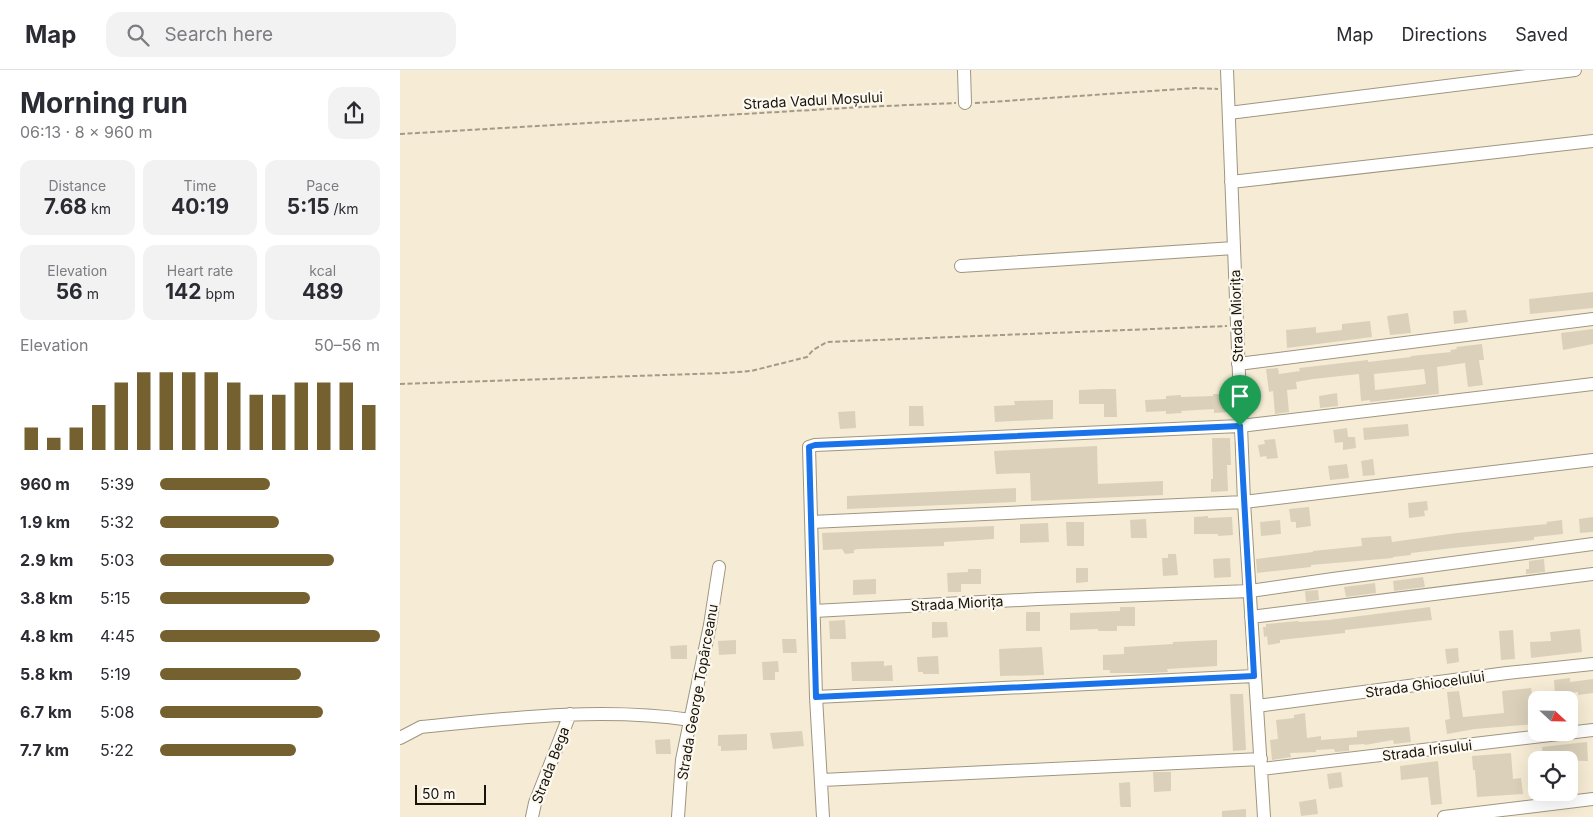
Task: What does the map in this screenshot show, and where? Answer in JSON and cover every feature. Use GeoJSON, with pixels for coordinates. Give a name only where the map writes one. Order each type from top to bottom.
{"type":"FeatureCollection","features":[{"type":"Feature","properties":{"kind":"street"},"geometry":{"type":"LineString","coordinates":[[964,70],[966,103]]}},
{"type":"Feature","properties":{"kind":"street","name":"Strada Miorița"},"geometry":{"type":"LineString","coordinates":[[1227,70],[1240,426],[1264,817]]}},
{"type":"Feature","properties":{"kind":"street"},"geometry":{"type":"LineString","coordinates":[[1229,113],[1575,70]]}},
{"type":"Feature","properties":{"kind":"street"},"geometry":{"type":"LineString","coordinates":[[1231,182],[1593,140]]}},
{"type":"Feature","properties":{"kind":"street"},"geometry":{"type":"LineString","coordinates":[[961,266],[1234,248]]}},
{"type":"Feature","properties":{"kind":"street"},"geometry":{"type":"LineString","coordinates":[[1238,364],[1593,319]]}},
{"type":"Feature","properties":{"kind":"street"},"geometry":{"type":"LineString","coordinates":[[823,817],[816,697],[809,447],[815,445],[1240,426],[1593,384]]}},
{"type":"Feature","properties":{"kind":"street"},"geometry":{"type":"LineString","coordinates":[[811,522],[1244,502],[1593,460]]}},
{"type":"Feature","properties":{"kind":"street","name":"Strada Miorița"},"geometry":{"type":"LineString","coordinates":[[814,611],[1038,599],[1250,592],[1342,577],[1593,544]]}},
{"type":"Feature","properties":{"kind":"street","name":"Strada George Topârceanu"},"geometry":{"type":"LineString","coordinates":[[678,817],[682,760],[710,625],[719,567]]}},
{"type":"Feature","properties":{"kind":"street"},"geometry":{"type":"LineString","coordinates":[[1251,617],[1593,574]]}},
{"type":"Feature","properties":{"kind":"street","name":"Strada Ghiocelului"},"geometry":{"type":"LineString","coordinates":[[1257,706],[1507,673],[1593,664]]}},
{"type":"Feature","properties":{"kind":"street"},"geometry":{"type":"LineString","coordinates":[[816,697],[1254,676]]}},
{"type":"Feature","properties":{"kind":"street"},"geometry":{"type":"LineString","coordinates":[[400,738],[421,727],[570,714],[655,715],[691,720]]}},
{"type":"Feature","properties":{"kind":"street","name":"Strada Bega"},"geometry":{"type":"LineString","coordinates":[[532,817],[535,803],[570,714]]}},
{"type":"Feature","properties":{"kind":"street","name":"Strada Irisului"},"geometry":{"type":"LineString","coordinates":[[822,780],[1261,764],[1593,730]]}},
{"type":"Feature","properties":{"kind":"street"},"geometry":{"type":"LineString","coordinates":[[1444,817],[1593,799]]}},
{"type":"Feature","properties":{"kind":"path","name":"Strada Vadul Moșului"},"geometry":{"type":"LineString","coordinates":[[400,134],[886,105],[966,103],[1196,88],[1228,89]]}},
{"type":"Feature","properties":{"kind":"path"},"geometry":{"type":"LineString","coordinates":[[400,384],[724,374],[807,357],[813,350],[827,342],[1237,326]]}},
{"type":"Feature","properties":{"kind":"building"},"geometry":{"type":"Polygon","coordinates":[[[1593,292],[1593,308],[1530,314],[1529,299],[1593,292]]]}},
{"type":"Feature","properties":{"kind":"building"},"geometry":{"type":"Polygon","coordinates":[[[1466,310],[1468,322],[1454,324],[1453,311],[1466,310]]]}},
{"type":"Feature","properties":{"kind":"building"},"geometry":{"type":"Polygon","coordinates":[[[1408,313],[1411,333],[1390,335],[1387,316],[1408,313]]]}},
{"type":"Feature","properties":{"kind":"building"},"geometry":{"type":"Polygon","coordinates":[[[1370,321],[1372,337],[1287,348],[1286,330],[1316,327],[1316,333],[1342,330],[1342,324],[1370,321]]]}},
{"type":"Feature","properties":{"kind":"building"},"geometry":{"type":"Polygon","coordinates":[[[1593,329],[1593,344],[1563,350],[1561,333],[1593,329]]]}},
{"type":"Feature","properties":{"kind":"building"},"geometry":{"type":"Polygon","coordinates":[[[1482,344],[1484,360],[1479,360],[1483,385],[1468,387],[1465,363],[1437,367],[1439,394],[1370,402],[1370,400],[1361,401],[1359,374],[1313,379],[1296,382],[1297,389],[1287,390],[1289,412],[1275,414],[1273,391],[1269,392],[1266,369],[1278,368],[1279,374],[1300,371],[1299,368],[1451,352],[1450,350],[1457,349],[1456,347],[1482,344]],[[1424,369],[1374,374],[1375,390],[1426,384],[1424,369]]]}},
{"type":"Feature","properties":{"kind":"building"},"geometry":{"type":"Polygon","coordinates":[[[1116,389],[1117,417],[1104,417],[1104,404],[1079,404],[1079,390],[1116,389]]]}},
{"type":"Feature","properties":{"kind":"building"},"geometry":{"type":"Polygon","coordinates":[[[1337,393],[1338,406],[1320,408],[1319,396],[1337,393]]]}},
{"type":"Feature","properties":{"kind":"building"},"geometry":{"type":"Polygon","coordinates":[[[1213,394],[1229,394],[1229,412],[1214,413],[1214,409],[1166,414],[1166,411],[1146,412],[1145,400],[1166,399],[1166,396],[1213,396],[1213,394]]]}},
{"type":"Feature","properties":{"kind":"building"},"geometry":{"type":"Polygon","coordinates":[[[1053,400],[1053,419],[995,422],[994,406],[1015,405],[1014,401],[1053,400]]]}},
{"type":"Feature","properties":{"kind":"building"},"geometry":{"type":"Polygon","coordinates":[[[909,406],[923,406],[924,426],[909,426],[909,406]]]}},
{"type":"Feature","properties":{"kind":"building"},"geometry":{"type":"Polygon","coordinates":[[[855,411],[856,428],[840,429],[838,412],[855,411]]]}},
{"type":"Feature","properties":{"kind":"building"},"geometry":{"type":"Polygon","coordinates":[[[1408,424],[1409,436],[1364,440],[1363,428],[1408,424]]]}},
{"type":"Feature","properties":{"kind":"building"},"geometry":{"type":"Polygon","coordinates":[[[1347,428],[1348,437],[1355,437],[1356,448],[1343,450],[1343,442],[1335,443],[1333,430],[1347,428]]]}},
{"type":"Feature","properties":{"kind":"building"},"geometry":{"type":"Polygon","coordinates":[[[1212,438],[1230,438],[1231,465],[1227,465],[1228,491],[1211,492],[1211,479],[1213,479],[1212,438]]]}},
{"type":"Feature","properties":{"kind":"building"},"geometry":{"type":"Polygon","coordinates":[[[1275,439],[1278,458],[1267,459],[1266,456],[1260,457],[1258,445],[1265,444],[1264,440],[1275,439]]]}},
{"type":"Feature","properties":{"kind":"building"},"geometry":{"type":"Polygon","coordinates":[[[1097,446],[1098,484],[1163,481],[1163,495],[1031,501],[1030,473],[996,474],[994,451],[1097,446]]]}},
{"type":"Feature","properties":{"kind":"building"},"geometry":{"type":"Polygon","coordinates":[[[1373,459],[1375,475],[1363,476],[1361,461],[1373,459]]]}},
{"type":"Feature","properties":{"kind":"building"},"geometry":{"type":"Polygon","coordinates":[[[1347,464],[1349,478],[1330,480],[1328,466],[1347,464]]]}},
{"type":"Feature","properties":{"kind":"building"},"geometry":{"type":"Polygon","coordinates":[[[1016,488],[1016,502],[847,509],[847,496],[1016,488]]]}},
{"type":"Feature","properties":{"kind":"building"},"geometry":{"type":"Polygon","coordinates":[[[1427,501],[1428,510],[1424,511],[1425,516],[1409,518],[1408,503],[1427,501]]]}},
{"type":"Feature","properties":{"kind":"building"},"geometry":{"type":"Polygon","coordinates":[[[1309,507],[1311,526],[1296,528],[1296,522],[1291,522],[1289,509],[1309,507]]]}},
{"type":"Feature","properties":{"kind":"building"},"geometry":{"type":"Polygon","coordinates":[[[1208,516],[1208,518],[1232,517],[1233,535],[1194,534],[1194,517],[1208,516]]]}},
{"type":"Feature","properties":{"kind":"building"},"geometry":{"type":"Polygon","coordinates":[[[1593,517],[1593,532],[1580,533],[1579,519],[1593,517]]]}},
{"type":"Feature","properties":{"kind":"building"},"geometry":{"type":"Polygon","coordinates":[[[1146,519],[1147,538],[1131,538],[1130,520],[1146,519]]]}},
{"type":"Feature","properties":{"kind":"building"},"geometry":{"type":"Polygon","coordinates":[[[1280,520],[1281,534],[1261,536],[1260,522],[1280,520]]]}},
{"type":"Feature","properties":{"kind":"building"},"geometry":{"type":"Polygon","coordinates":[[[1562,520],[1563,534],[1534,537],[1534,540],[1411,553],[1411,555],[1393,558],[1311,565],[1311,567],[1257,573],[1256,559],[1362,546],[1361,538],[1391,536],[1392,542],[1547,524],[1546,522],[1562,520]]]}},
{"type":"Feature","properties":{"kind":"building"},"geometry":{"type":"Polygon","coordinates":[[[1066,522],[1084,522],[1084,546],[1067,546],[1066,522]]]}},
{"type":"Feature","properties":{"kind":"building"},"geometry":{"type":"Polygon","coordinates":[[[1048,523],[1049,542],[1020,543],[1020,524],[1048,523]]]}},
{"type":"Feature","properties":{"kind":"building"},"geometry":{"type":"Polygon","coordinates":[[[994,526],[994,539],[944,542],[944,546],[858,549],[854,550],[854,553],[845,554],[842,549],[823,550],[822,533],[994,526]]]}},
{"type":"Feature","properties":{"kind":"building"},"geometry":{"type":"Polygon","coordinates":[[[1168,554],[1176,554],[1178,575],[1163,576],[1162,558],[1168,558],[1168,554]]]}},
{"type":"Feature","properties":{"kind":"building"},"geometry":{"type":"Polygon","coordinates":[[[1230,558],[1231,577],[1214,578],[1213,559],[1230,558]]]}},
{"type":"Feature","properties":{"kind":"building"},"geometry":{"type":"Polygon","coordinates":[[[1544,559],[1545,572],[1526,574],[1526,569],[1529,569],[1529,561],[1544,559]]]}},
{"type":"Feature","properties":{"kind":"building"},"geometry":{"type":"Polygon","coordinates":[[[1076,568],[1088,568],[1088,582],[1076,583],[1076,568]]]}},
{"type":"Feature","properties":{"kind":"building"},"geometry":{"type":"Polygon","coordinates":[[[968,569],[981,569],[981,584],[961,584],[961,592],[948,592],[947,573],[968,572],[968,569]]]}},
{"type":"Feature","properties":{"kind":"building"},"geometry":{"type":"Polygon","coordinates":[[[1423,577],[1425,587],[1394,591],[1393,581],[1423,577]]]}},
{"type":"Feature","properties":{"kind":"building"},"geometry":{"type":"Polygon","coordinates":[[[876,579],[876,594],[853,595],[853,580],[876,579]]]}},
{"type":"Feature","properties":{"kind":"building"},"geometry":{"type":"Polygon","coordinates":[[[1375,583],[1376,593],[1346,597],[1344,587],[1375,583]]]}},
{"type":"Feature","properties":{"kind":"building"},"geometry":{"type":"Polygon","coordinates":[[[1318,590],[1319,600],[1306,602],[1305,591],[1318,590]]]}},
{"type":"Feature","properties":{"kind":"building"},"geometry":{"type":"Polygon","coordinates":[[[1120,607],[1135,607],[1135,626],[1117,626],[1117,631],[1098,631],[1098,629],[1070,630],[1070,613],[1120,611],[1120,607]]]}},
{"type":"Feature","properties":{"kind":"building"},"geometry":{"type":"Polygon","coordinates":[[[1430,607],[1432,620],[1345,630],[1345,633],[1280,640],[1280,643],[1268,645],[1267,636],[1264,637],[1263,627],[1266,627],[1266,624],[1329,620],[1430,607]]]}},
{"type":"Feature","properties":{"kind":"building"},"geometry":{"type":"Polygon","coordinates":[[[1026,612],[1040,612],[1040,631],[1026,631],[1026,612]]]}},
{"type":"Feature","properties":{"kind":"building"},"geometry":{"type":"Polygon","coordinates":[[[845,620],[846,639],[830,639],[829,621],[845,620]]]}},
{"type":"Feature","properties":{"kind":"building"},"geometry":{"type":"Polygon","coordinates":[[[932,622],[947,622],[948,637],[932,638],[932,622]]]}},
{"type":"Feature","properties":{"kind":"building"},"geometry":{"type":"Polygon","coordinates":[[[1580,629],[1582,652],[1531,658],[1530,642],[1551,641],[1550,632],[1580,629]]]}},
{"type":"Feature","properties":{"kind":"building"},"geometry":{"type":"Polygon","coordinates":[[[1513,630],[1515,659],[1501,660],[1499,631],[1513,630]]]}},
{"type":"Feature","properties":{"kind":"building"},"geometry":{"type":"Polygon","coordinates":[[[782,639],[796,639],[797,653],[783,653],[782,639]]]}},
{"type":"Feature","properties":{"kind":"building"},"geometry":{"type":"Polygon","coordinates":[[[736,640],[736,654],[719,655],[718,641],[736,640]]]}},
{"type":"Feature","properties":{"kind":"building"},"geometry":{"type":"Polygon","coordinates":[[[1217,640],[1217,666],[1167,669],[1168,672],[1152,673],[1110,673],[1110,670],[1103,670],[1103,655],[1124,654],[1124,647],[1217,640]]]}},
{"type":"Feature","properties":{"kind":"building"},"geometry":{"type":"Polygon","coordinates":[[[687,645],[687,659],[671,659],[670,646],[687,645]]]}},
{"type":"Feature","properties":{"kind":"building"},"geometry":{"type":"Polygon","coordinates":[[[1042,647],[1044,675],[1000,676],[999,649],[1042,647]]]}},
{"type":"Feature","properties":{"kind":"building"},"geometry":{"type":"Polygon","coordinates":[[[1458,648],[1459,662],[1447,664],[1445,649],[1458,648]]]}},
{"type":"Feature","properties":{"kind":"building"},"geometry":{"type":"Polygon","coordinates":[[[938,656],[939,674],[923,674],[923,672],[918,672],[917,657],[938,656]]]}},
{"type":"Feature","properties":{"kind":"building"},"geometry":{"type":"Polygon","coordinates":[[[778,661],[779,672],[775,672],[775,680],[763,680],[762,662],[778,661]]]}},
{"type":"Feature","properties":{"kind":"building"},"geometry":{"type":"Polygon","coordinates":[[[884,661],[884,666],[892,665],[893,681],[852,681],[851,662],[884,661]]]}},
{"type":"Feature","properties":{"kind":"building"},"geometry":{"type":"Polygon","coordinates":[[[1570,678],[1570,682],[1593,679],[1593,693],[1578,695],[1578,691],[1555,691],[1554,680],[1570,678]]]}},
{"type":"Feature","properties":{"kind":"building"},"geometry":{"type":"Polygon","coordinates":[[[1531,688],[1531,691],[1528,691],[1528,725],[1475,729],[1447,734],[1445,720],[1450,719],[1447,692],[1459,691],[1463,717],[1504,713],[1502,691],[1531,688]]]}},
{"type":"Feature","properties":{"kind":"building"},"geometry":{"type":"Polygon","coordinates":[[[1230,694],[1243,694],[1246,750],[1233,751],[1230,694]]]}},
{"type":"Feature","properties":{"kind":"building"},"geometry":{"type":"Polygon","coordinates":[[[1305,713],[1307,738],[1321,736],[1321,740],[1357,737],[1357,731],[1409,727],[1411,742],[1394,744],[1393,740],[1365,745],[1349,745],[1349,751],[1335,752],[1334,749],[1290,753],[1291,757],[1272,760],[1270,740],[1278,739],[1276,720],[1294,718],[1294,715],[1305,713]]]}},
{"type":"Feature","properties":{"kind":"building"},"geometry":{"type":"Polygon","coordinates":[[[802,731],[804,746],[773,749],[770,733],[802,731]]]}},
{"type":"Feature","properties":{"kind":"building"},"geometry":{"type":"Polygon","coordinates":[[[747,734],[747,750],[721,751],[721,746],[718,746],[718,735],[747,734]]]}},
{"type":"Feature","properties":{"kind":"building"},"geometry":{"type":"Polygon","coordinates":[[[670,739],[671,754],[656,754],[655,740],[670,739]]]}},
{"type":"Feature","properties":{"kind":"building"},"geometry":{"type":"Polygon","coordinates":[[[1587,742],[1588,761],[1578,761],[1578,751],[1542,751],[1542,747],[1587,742]]]}},
{"type":"Feature","properties":{"kind":"building"},"geometry":{"type":"Polygon","coordinates":[[[1511,753],[1513,779],[1521,778],[1523,794],[1477,797],[1472,756],[1511,753]]]}},
{"type":"Feature","properties":{"kind":"building"},"geometry":{"type":"Polygon","coordinates":[[[1438,761],[1442,804],[1431,805],[1428,777],[1401,780],[1400,766],[1438,761]]]}},
{"type":"Feature","properties":{"kind":"building"},"geometry":{"type":"Polygon","coordinates":[[[1153,772],[1171,772],[1171,791],[1154,792],[1153,772]]]}},
{"type":"Feature","properties":{"kind":"building"},"geometry":{"type":"Polygon","coordinates":[[[1341,772],[1343,787],[1329,789],[1327,774],[1341,772]]]}},
{"type":"Feature","properties":{"kind":"building"},"geometry":{"type":"Polygon","coordinates":[[[1130,782],[1131,807],[1121,807],[1119,783],[1130,782]]]}},
{"type":"Feature","properties":{"kind":"building"},"geometry":{"type":"Polygon","coordinates":[[[1316,799],[1318,814],[1301,816],[1299,802],[1316,799]]]}},
{"type":"Feature","properties":{"kind":"building"},"geometry":{"type":"Polygon","coordinates":[[[1246,809],[1246,817],[1222,817],[1222,811],[1246,809]]]}},
{"type":"Feature","properties":{"kind":"route"},"geometry":{"type":"LineString","coordinates":[[1240,426],[1254,676],[816,697],[809,447],[815,445],[1240,426]]}}]}
